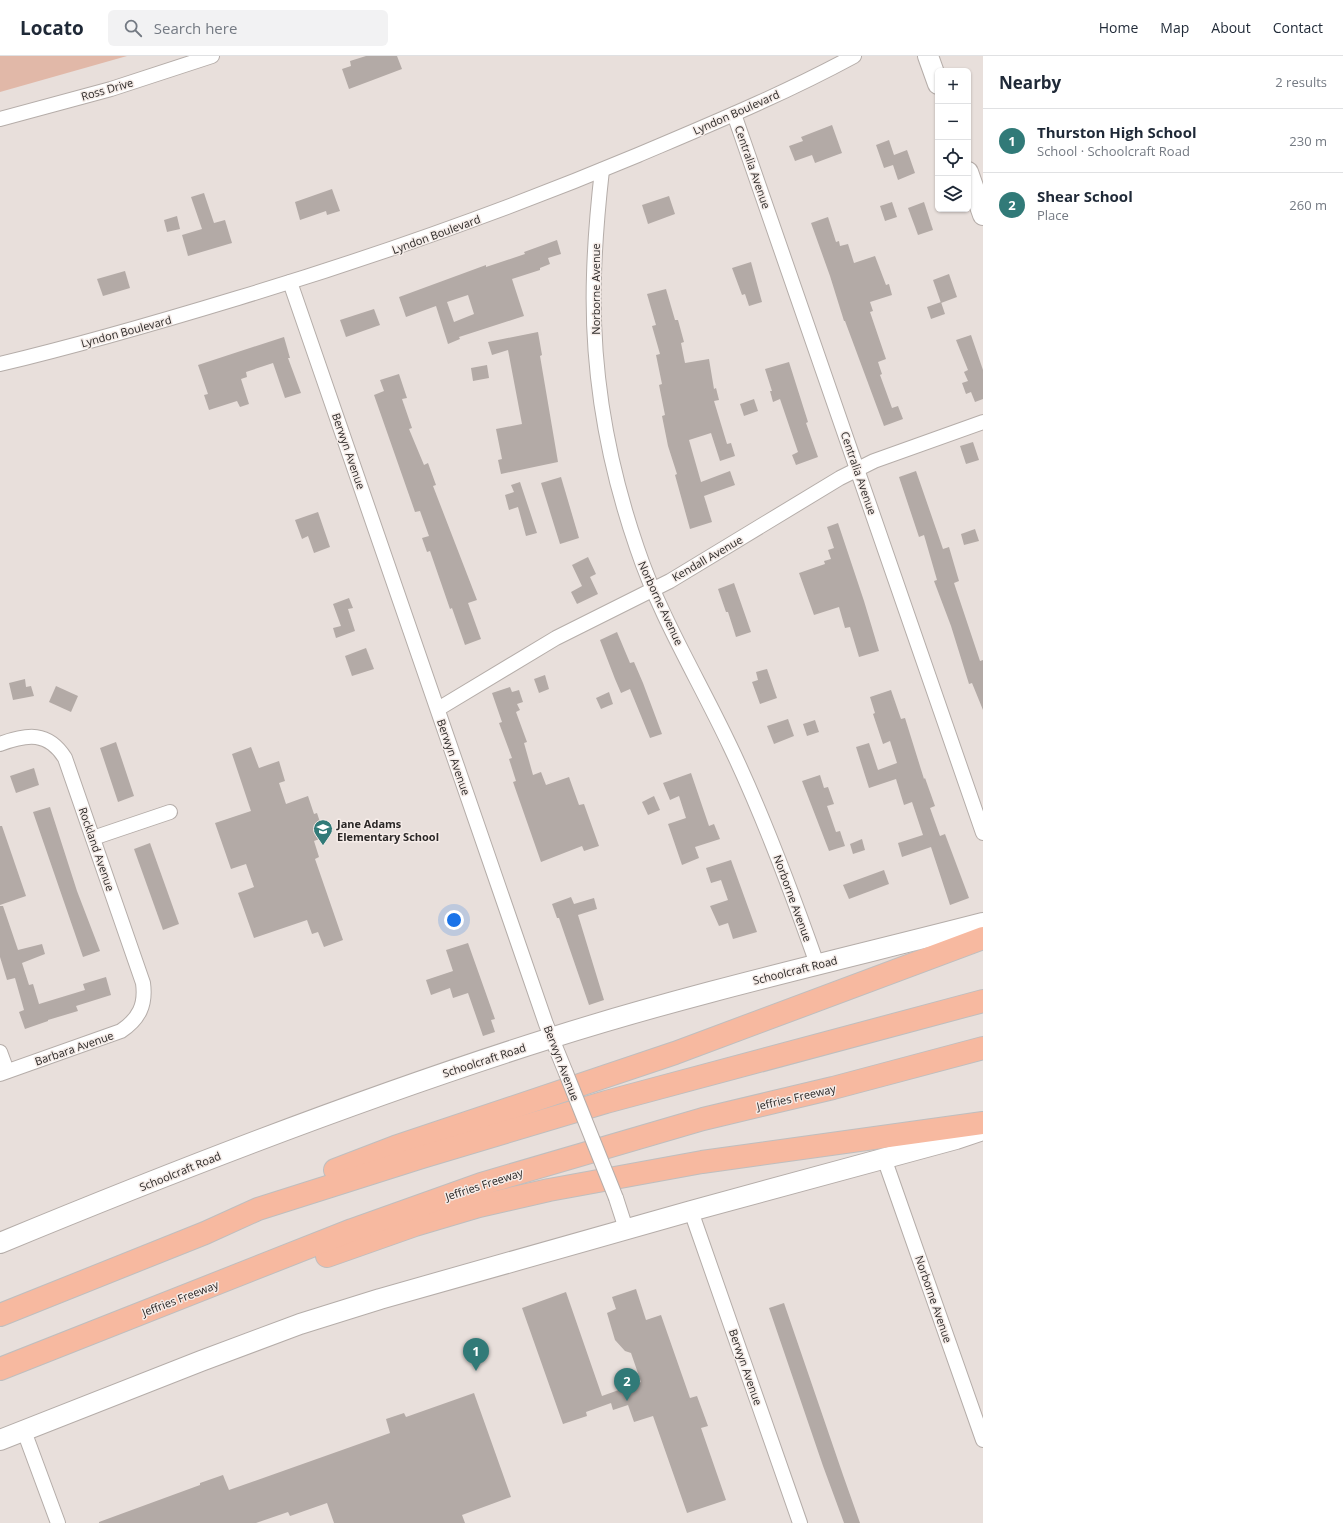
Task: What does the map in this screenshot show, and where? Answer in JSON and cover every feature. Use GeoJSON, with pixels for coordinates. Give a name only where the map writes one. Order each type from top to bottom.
{"type":"FeatureCollection","features":[{"type":"Feature","properties":{"kind":"highway"},"geometry":{"type":"LineString","coordinates":[[0,1315],[205,1233],[258,1209],[334,1170],[395,1146],[675,1053],[983,938]]}},
{"type":"Feature","properties":{"kind":"highway"},"geometry":{"type":"LineString","coordinates":[[258,1209],[422,1156],[606,1102],[983,1001]]}},
{"type":"Feature","properties":{"kind":"highway","name":"Jeffries Freeway"},"geometry":{"type":"LineString","coordinates":[[0,1369],[352,1230],[481,1184],[619,1142],[703,1119],[833,1088],[983,1048]]}},
{"type":"Feature","properties":{"kind":"highway"},"geometry":{"type":"LineString","coordinates":[[65,1343],[163,1320],[346,1249],[479,1206],[549,1190],[702,1162],[983,1123]]}},
{"type":"Feature","properties":{"kind":"main road"},"geometry":{"type":"LineString","coordinates":[[928,56],[935,76]]}},
{"type":"Feature","properties":{"kind":"main road"},"geometry":{"type":"LineString","coordinates":[[969,176],[983,215]]}},
{"type":"Feature","properties":{"kind":"main road","name":"Schoolcraft Road"},"geometry":{"type":"LineString","coordinates":[[0,1243],[310,1120],[419,1081],[551,1038],[685,999],[817,964],[983,923]]}},
{"type":"Feature","properties":{"kind":"main road"},"geometry":{"type":"LineString","coordinates":[[0,1440],[300,1324],[380,1299],[626,1229],[983,1130]]}},
{"type":"Feature","properties":{"kind":"street","name":"Ross Drive"},"geometry":{"type":"LineString","coordinates":[[0,119],[111,89],[212,56]]}},
{"type":"Feature","properties":{"kind":"street","name":"Lyndon Boulevard"},"geometry":{"type":"LineString","coordinates":[[0,364],[152,324],[290,282],[454,228],[602,170],[734,114],[799,84],[854,56]]}},
{"type":"Feature","properties":{"kind":"street","name":"Centralia Avenue"},"geometry":{"type":"LineString","coordinates":[[734,114],[983,833]]}},
{"type":"Feature","properties":{"kind":"street","name":"Norborne Avenue"},"geometry":{"type":"LineString","coordinates":[[602,170],[594,276],[594,329],[599,386],[618,487],[636,548],[652,589],[756,802],[788,882],[817,964]]}},
{"type":"Feature","properties":{"kind":"street","name":"Berwyn Avenue"},"geometry":{"type":"LineString","coordinates":[[290,282],[551,1038],[616,1198],[626,1229]]}},
{"type":"Feature","properties":{"kind":"street","name":"Kendall Avenue"},"geometry":{"type":"LineString","coordinates":[[438,708],[556,638],[670,581],[840,478],[874,461],[983,422]]}},
{"type":"Feature","properties":{"kind":"street","name":"Rockland Avenue"},"geometry":{"type":"LineString","coordinates":[[0,744],[20,737],[31,736],[42,738],[61,751],[65,758],[143,983],[144,994],[140,1012]]}},
{"type":"Feature","properties":{"kind":"street"},"geometry":{"type":"LineString","coordinates":[[93,838],[170,812]]}},
{"type":"Feature","properties":{"kind":"street","name":"Barbara Avenue"},"geometry":{"type":"LineString","coordinates":[[3,1072],[121,1031],[130,1026],[140,1012]]}},
{"type":"Feature","properties":{"kind":"street"},"geometry":{"type":"LineString","coordinates":[[0,1052],[3,1072]]}},
{"type":"Feature","properties":{"kind":"street","name":"Norborne Avenue"},"geometry":{"type":"LineString","coordinates":[[884,1158],[983,1440]]}},
{"type":"Feature","properties":{"kind":"street","name":"Berwyn Avenue"},"geometry":{"type":"LineString","coordinates":[[691,1211],[800,1523]]}},
{"type":"Feature","properties":{"kind":"street"},"geometry":{"type":"LineString","coordinates":[[24,1431],[58,1523]]}},
{"type":"Feature","properties":{"kind":"shaded area"},"geometry":{"type":"Polygon","coordinates":[[[0,56],[127,56],[0,92],[0,56]]]}},
{"type":"Feature","properties":{"kind":"building"},"geometry":{"type":"Polygon","coordinates":[[[366,56],[397,56],[402,69],[349,89],[342,69],[351,66],[350,61],[366,56]]]}},
{"type":"Feature","properties":{"kind":"building"},"geometry":{"type":"Polygon","coordinates":[[[832,125],[842,153],[815,163],[812,155],[795,161],[789,146],[803,141],[801,137],[832,125]]]}},
{"type":"Feature","properties":{"kind":"building"},"geometry":{"type":"Polygon","coordinates":[[[889,140],[894,155],[907,150],[915,173],[898,180],[893,165],[884,168],[876,145],[889,140]]]}},
{"type":"Feature","properties":{"kind":"building"},"geometry":{"type":"Polygon","coordinates":[[[332,189],[340,211],[327,215],[326,211],[300,220],[295,202],[332,189]]]}},
{"type":"Feature","properties":{"kind":"building"},"geometry":{"type":"Polygon","coordinates":[[[204,193],[214,223],[225,220],[232,243],[188,256],[182,235],[202,229],[191,197],[204,193]]]}},
{"type":"Feature","properties":{"kind":"building"},"geometry":{"type":"Polygon","coordinates":[[[669,196],[675,214],[648,224],[642,205],[669,196]]]}},
{"type":"Feature","properties":{"kind":"building"},"geometry":{"type":"Polygon","coordinates":[[[892,202],[897,217],[885,221],[880,206],[892,202]]]}},
{"type":"Feature","properties":{"kind":"building"},"geometry":{"type":"Polygon","coordinates":[[[924,202],[933,230],[918,235],[908,208],[924,202]]]}},
{"type":"Feature","properties":{"kind":"building"},"geometry":{"type":"Polygon","coordinates":[[[177,216],[180,229],[167,232],[164,220],[177,216]]]}},
{"type":"Feature","properties":{"kind":"building"},"geometry":{"type":"Polygon","coordinates":[[[828,217],[836,242],[839,241],[840,246],[848,244],[854,263],[875,256],[886,285],[889,284],[892,295],[870,302],[873,311],[870,312],[886,359],[878,362],[882,374],[880,375],[892,408],[898,406],[903,419],[884,426],[844,321],[811,223],[828,217]]]}},
{"type":"Feature","properties":{"kind":"building"},"geometry":{"type":"Polygon","coordinates":[[[557,240],[561,254],[548,258],[550,264],[540,268],[540,270],[512,279],[524,316],[459,337],[460,339],[448,344],[436,306],[406,317],[399,297],[486,265],[486,267],[525,254],[524,252],[557,240]],[[468,295],[447,302],[454,322],[474,314],[468,295]]]}},
{"type":"Feature","properties":{"kind":"building"},"geometry":{"type":"Polygon","coordinates":[[[751,262],[762,302],[749,306],[745,294],[742,295],[732,268],[751,262]]]}},
{"type":"Feature","properties":{"kind":"building"},"geometry":{"type":"Polygon","coordinates":[[[125,271],[130,288],[103,296],[97,279],[125,271]]]}},
{"type":"Feature","properties":{"kind":"building"},"geometry":{"type":"Polygon","coordinates":[[[949,274],[957,297],[941,303],[933,280],[949,274]]]}},
{"type":"Feature","properties":{"kind":"building"},"geometry":{"type":"Polygon","coordinates":[[[666,289],[675,320],[678,320],[684,342],[681,343],[685,363],[709,359],[714,389],[716,388],[719,400],[714,401],[727,444],[731,443],[735,456],[720,461],[711,433],[689,440],[701,482],[730,471],[735,485],[704,496],[712,522],[690,529],[675,475],[677,474],[668,446],[662,416],[665,415],[659,385],[662,384],[656,355],[660,354],[652,326],[656,325],[647,294],[666,289]]]}},
{"type":"Feature","properties":{"kind":"building"},"geometry":{"type":"Polygon","coordinates":[[[941,302],[945,314],[931,319],[927,307],[941,302]]]}},
{"type":"Feature","properties":{"kind":"building"},"geometry":{"type":"Polygon","coordinates":[[[374,309],[380,325],[346,337],[340,320],[374,309]]]}},
{"type":"Feature","properties":{"kind":"building"},"geometry":{"type":"Polygon","coordinates":[[[538,332],[542,355],[540,356],[558,462],[501,474],[498,460],[502,459],[496,429],[522,424],[508,350],[492,355],[488,342],[538,332]]]}},
{"type":"Feature","properties":{"kind":"building"},"geometry":{"type":"Polygon","coordinates":[[[971,335],[983,370],[983,399],[975,402],[971,392],[966,394],[962,383],[968,381],[964,372],[968,370],[956,340],[971,335]]]}},
{"type":"Feature","properties":{"kind":"building"},"geometry":{"type":"Polygon","coordinates":[[[284,337],[290,358],[288,358],[301,393],[285,398],[273,363],[246,372],[247,377],[241,379],[249,404],[240,407],[237,401],[209,410],[204,395],[208,394],[198,365],[284,337]]]}},
{"type":"Feature","properties":{"kind":"building"},"geometry":{"type":"Polygon","coordinates":[[[789,362],[808,422],[806,423],[818,457],[796,465],[792,455],[798,452],[780,399],[773,402],[770,391],[772,391],[765,369],[789,362]]]}},
{"type":"Feature","properties":{"kind":"building"},"geometry":{"type":"Polygon","coordinates":[[[487,365],[489,378],[473,381],[471,368],[487,365]]]}},
{"type":"Feature","properties":{"kind":"building"},"geometry":{"type":"Polygon","coordinates":[[[399,374],[407,398],[402,399],[412,428],[409,429],[424,465],[428,463],[436,485],[433,486],[477,600],[468,603],[481,639],[465,645],[452,608],[450,609],[430,551],[427,552],[422,538],[429,536],[420,511],[415,512],[374,395],[384,391],[380,380],[399,374]]]}},
{"type":"Feature","properties":{"kind":"building"},"geometry":{"type":"Polygon","coordinates":[[[754,399],[758,411],[744,416],[740,404],[754,399]]]}},
{"type":"Feature","properties":{"kind":"building"},"geometry":{"type":"Polygon","coordinates":[[[973,442],[979,460],[966,464],[960,446],[973,442]]]}},
{"type":"Feature","properties":{"kind":"building"},"geometry":{"type":"Polygon","coordinates":[[[916,471],[943,549],[949,547],[959,581],[954,583],[980,661],[983,660],[983,710],[972,683],[969,684],[951,626],[934,581],[937,580],[924,535],[919,537],[899,477],[916,471]]]}},
{"type":"Feature","properties":{"kind":"building"},"geometry":{"type":"Polygon","coordinates":[[[561,477],[579,538],[560,544],[541,483],[561,477]]]}},
{"type":"Feature","properties":{"kind":"building"},"geometry":{"type":"Polygon","coordinates":[[[520,482],[537,533],[526,536],[518,507],[509,510],[505,495],[514,492],[511,485],[520,482]]]}},
{"type":"Feature","properties":{"kind":"building"},"geometry":{"type":"Polygon","coordinates":[[[318,512],[330,547],[314,553],[308,536],[302,539],[295,520],[318,512]]]}},
{"type":"Feature","properties":{"kind":"building"},"geometry":{"type":"Polygon","coordinates":[[[838,523],[879,651],[859,657],[850,627],[845,628],[839,607],[814,615],[799,573],[825,564],[824,561],[831,559],[828,550],[834,548],[827,527],[838,523]]]}},
{"type":"Feature","properties":{"kind":"building"},"geometry":{"type":"Polygon","coordinates":[[[975,529],[979,541],[964,545],[961,534],[975,529]]]}},
{"type":"Feature","properties":{"kind":"building"},"geometry":{"type":"Polygon","coordinates":[[[588,557],[596,574],[590,577],[598,594],[577,604],[571,592],[582,586],[572,565],[588,557]]]}},
{"type":"Feature","properties":{"kind":"building"},"geometry":{"type":"Polygon","coordinates":[[[734,583],[751,632],[736,637],[728,612],[726,612],[718,589],[734,583]]]}},
{"type":"Feature","properties":{"kind":"building"},"geometry":{"type":"Polygon","coordinates":[[[349,598],[353,608],[348,609],[355,631],[336,638],[333,628],[341,626],[333,604],[349,598]]]}},
{"type":"Feature","properties":{"kind":"building"},"geometry":{"type":"Polygon","coordinates":[[[617,632],[630,663],[634,662],[662,734],[650,738],[630,689],[621,693],[600,640],[617,632]]]}},
{"type":"Feature","properties":{"kind":"building"},"geometry":{"type":"Polygon","coordinates":[[[366,648],[374,669],[352,676],[345,656],[366,648]]]}},
{"type":"Feature","properties":{"kind":"building"},"geometry":{"type":"Polygon","coordinates":[[[767,669],[777,698],[760,704],[752,682],[758,680],[756,672],[767,669]]]}},
{"type":"Feature","properties":{"kind":"building"},"geometry":{"type":"Polygon","coordinates":[[[545,675],[549,689],[539,693],[534,679],[545,675]]]}},
{"type":"Feature","properties":{"kind":"building"},"geometry":{"type":"Polygon","coordinates":[[[25,679],[26,687],[31,686],[34,696],[13,700],[9,683],[25,679]]]}},
{"type":"Feature","properties":{"kind":"building"},"geometry":{"type":"Polygon","coordinates":[[[56,686],[78,696],[71,712],[49,702],[56,686]]]}},
{"type":"Feature","properties":{"kind":"building"},"geometry":{"type":"Polygon","coordinates":[[[510,687],[512,692],[519,690],[523,702],[517,704],[520,710],[516,712],[527,742],[524,743],[533,775],[541,772],[546,785],[569,777],[579,805],[584,804],[599,846],[584,851],[582,846],[541,862],[513,782],[516,781],[509,759],[512,758],[499,723],[502,722],[492,693],[510,687]]]}},
{"type":"Feature","properties":{"kind":"building"},"geometry":{"type":"Polygon","coordinates":[[[891,690],[901,719],[905,718],[924,779],[925,778],[935,806],[930,808],[940,836],[945,834],[969,898],[950,905],[931,847],[902,857],[898,843],[923,835],[912,802],[904,805],[896,779],[869,788],[856,747],[869,743],[878,770],[897,763],[890,741],[883,744],[873,714],[875,713],[870,697],[891,690]]]}},
{"type":"Feature","properties":{"kind":"building"},"geometry":{"type":"Polygon","coordinates":[[[609,692],[613,704],[601,709],[596,698],[609,692]]]}},
{"type":"Feature","properties":{"kind":"building"},"geometry":{"type":"Polygon","coordinates":[[[788,719],[794,736],[774,744],[767,726],[788,719]]]}},
{"type":"Feature","properties":{"kind":"building"},"geometry":{"type":"Polygon","coordinates":[[[815,720],[819,732],[807,736],[803,724],[815,720]]]}},
{"type":"Feature","properties":{"kind":"building"},"geometry":{"type":"Polygon","coordinates":[[[116,742],[134,796],[118,802],[100,748],[116,742]]]}},
{"type":"Feature","properties":{"kind":"building"},"geometry":{"type":"Polygon","coordinates":[[[251,747],[259,768],[279,761],[285,781],[279,783],[286,804],[308,796],[314,814],[317,813],[325,837],[314,841],[319,857],[315,859],[343,940],[324,947],[318,932],[312,934],[307,920],[254,938],[238,893],[254,887],[246,864],[231,869],[215,823],[251,811],[232,754],[251,747]]]}},
{"type":"Feature","properties":{"kind":"building"},"geometry":{"type":"Polygon","coordinates":[[[34,768],[39,785],[16,793],[10,776],[34,768]]]}},
{"type":"Feature","properties":{"kind":"building"},"geometry":{"type":"Polygon","coordinates":[[[691,773],[709,826],[714,824],[720,839],[695,847],[699,858],[682,865],[668,824],[686,818],[679,796],[670,800],[663,783],[691,773]]]}},
{"type":"Feature","properties":{"kind":"building"},"geometry":{"type":"Polygon","coordinates":[[[820,775],[824,788],[828,787],[834,804],[827,806],[836,832],[840,831],[845,846],[829,851],[802,781],[820,775]]]}},
{"type":"Feature","properties":{"kind":"building"},"geometry":{"type":"Polygon","coordinates":[[[654,796],[660,810],[648,815],[642,802],[654,796]]]}},
{"type":"Feature","properties":{"kind":"building"},"geometry":{"type":"Polygon","coordinates":[[[50,807],[77,891],[100,951],[83,957],[33,812],[50,807]]]}},
{"type":"Feature","properties":{"kind":"building"},"geometry":{"type":"Polygon","coordinates":[[[0,826],[2,826],[26,896],[0,905],[0,826]]]}},
{"type":"Feature","properties":{"kind":"building"},"geometry":{"type":"Polygon","coordinates":[[[862,839],[865,850],[853,854],[850,844],[862,839]]]}},
{"type":"Feature","properties":{"kind":"building"},"geometry":{"type":"Polygon","coordinates":[[[150,843],[179,924],[163,930],[134,849],[150,843]]]}},
{"type":"Feature","properties":{"kind":"building"},"geometry":{"type":"Polygon","coordinates":[[[731,860],[757,932],[733,939],[728,923],[719,926],[710,906],[728,900],[721,880],[711,883],[706,868],[731,860]]]}},
{"type":"Feature","properties":{"kind":"building"},"geometry":{"type":"Polygon","coordinates":[[[884,870],[889,884],[849,899],[843,885],[884,870]]]}},
{"type":"Feature","properties":{"kind":"building"},"geometry":{"type":"Polygon","coordinates":[[[571,897],[574,904],[594,898],[597,909],[578,915],[604,1000],[589,1005],[559,918],[557,918],[552,904],[571,897]]]}},
{"type":"Feature","properties":{"kind":"building"},"geometry":{"type":"Polygon","coordinates":[[[0,906],[3,906],[18,950],[42,944],[45,954],[22,963],[29,985],[33,984],[39,1004],[85,990],[83,984],[106,977],[111,995],[76,1006],[78,1011],[25,1029],[19,1012],[24,1010],[15,978],[7,980],[0,957],[0,906]]]}},
{"type":"Feature","properties":{"kind":"building"},"geometry":{"type":"Polygon","coordinates":[[[468,943],[495,1019],[491,1020],[495,1032],[483,1036],[468,993],[453,998],[450,988],[431,995],[426,980],[453,971],[446,950],[468,943]]]}},
{"type":"Feature","properties":{"kind":"building"},"geometry":{"type":"Polygon","coordinates":[[[636,1289],[646,1320],[661,1315],[690,1398],[697,1396],[708,1426],[701,1428],[726,1500],[687,1513],[653,1416],[634,1422],[628,1405],[613,1410],[611,1403],[586,1412],[587,1416],[563,1424],[522,1308],[566,1292],[602,1396],[641,1382],[631,1353],[625,1351],[615,1340],[607,1313],[616,1309],[612,1297],[636,1289]]]}},
{"type":"Feature","properties":{"kind":"building"},"geometry":{"type":"Polygon","coordinates":[[[784,1303],[860,1523],[844,1523],[823,1466],[769,1308],[784,1303]]]}},
{"type":"Feature","properties":{"kind":"building"},"geometry":{"type":"Polygon","coordinates":[[[474,1393],[511,1497],[462,1515],[465,1523],[334,1523],[327,1503],[290,1516],[288,1512],[256,1523],[99,1523],[223,1475],[229,1490],[390,1433],[386,1419],[404,1413],[406,1417],[474,1393]]]}},
{"type":"Feature","properties":{"kind":"place","name":"Jane Adams Elementary School"},"geometry":{"type":"Point","coordinates":[323,846]}},
{"type":"Feature","properties":{"kind":"place","name":"Thurston High School"},"geometry":{"type":"Point","coordinates":[476,1371]}},
{"type":"Feature","properties":{"kind":"place","name":"Shear School"},"geometry":{"type":"Point","coordinates":[627,1401]}}]}
